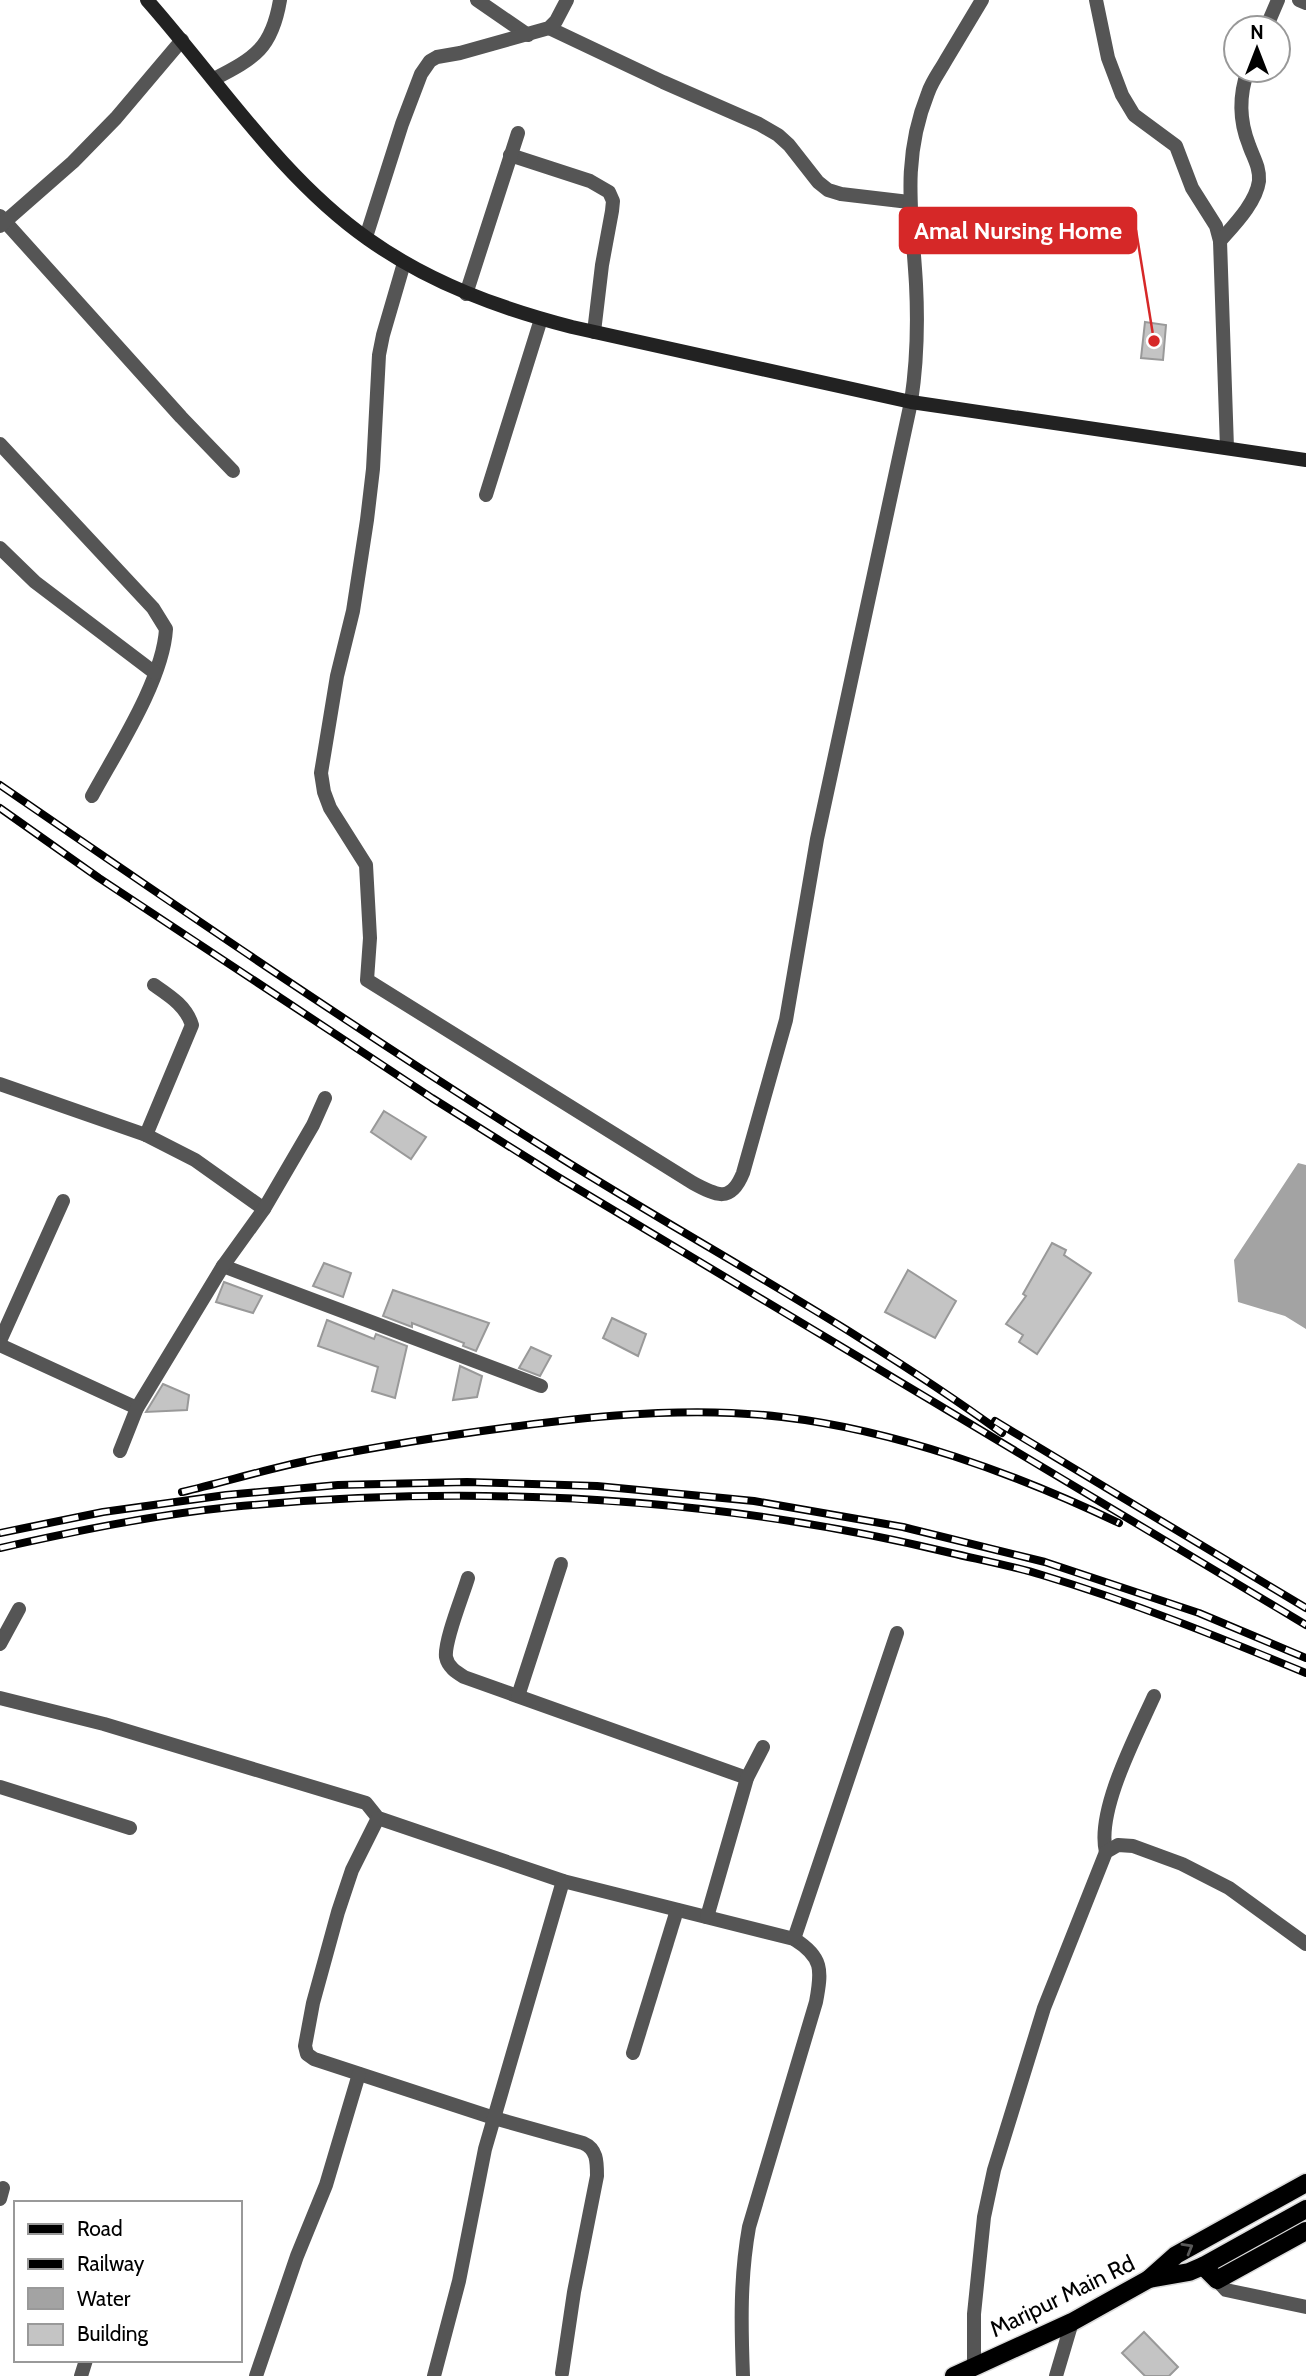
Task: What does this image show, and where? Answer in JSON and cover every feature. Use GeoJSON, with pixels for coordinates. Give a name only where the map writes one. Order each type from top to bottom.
{"type":"FeatureCollection","features":[{"type":"Feature","properties":{"kind":"main road"},"geometry":{"type":"LineString","coordinates":[[147,0],[295,174],[325,203],[366,237],[404,263],[466,294],[541,319],[594,332],[911,402],[1306,460]]}},
{"type":"Feature","properties":{"kind":"main road"},"geometry":{"type":"LineString","coordinates":[[1149,2279],[1176,2255],[1306,2183]]}},
{"type":"Feature","properties":{"kind":"main road","name":"Maripur Main Rd"},"geometry":{"type":"LineString","coordinates":[[954,2376],[1072,2322],[1149,2279],[1189,2272],[1203,2266],[1306,2209]]}},
{"type":"Feature","properties":{"kind":"main road"},"geometry":{"type":"LineString","coordinates":[[1203,2266],[1217,2280],[1306,2231]]}},
{"type":"Feature","properties":{"kind":"street"},"geometry":{"type":"LineString","coordinates":[[214,79],[238,67],[267,42],[280,0]]}},
{"type":"Feature","properties":{"kind":"street"},"geometry":{"type":"LineString","coordinates":[[477,0],[528,35]]}},
{"type":"Feature","properties":{"kind":"street"},"geometry":{"type":"LineString","coordinates":[[366,237],[402,124],[425,67],[437,57],[460,54],[550,28],[567,0]]}},
{"type":"Feature","properties":{"kind":"street"},"geometry":{"type":"LineString","coordinates":[[404,263],[379,355],[373,469],[367,520],[353,611],[337,676],[321,773],[330,808],[366,865],[370,937],[367,980],[693,1184],[713,1194],[724,1195],[732,1192],[743,1173],[782,1033],[817,839],[911,402],[915,371],[916,285],[909,202],[911,158],[917,126],[928,91],[982,0]]}},
{"type":"Feature","properties":{"kind":"street"},"geometry":{"type":"LineString","coordinates":[[1096,0],[1108,58],[1122,95],[1135,115],[1176,146],[1192,188],[1216,226],[1220,240],[1227,449]]}},
{"type":"Feature","properties":{"kind":"street"},"geometry":{"type":"LineString","coordinates":[[1299,0],[1306,3]]}},
{"type":"Feature","properties":{"kind":"street"},"geometry":{"type":"LineString","coordinates":[[550,28],[779,135],[818,182],[828,190],[909,202]]}},
{"type":"Feature","properties":{"kind":"street"},"geometry":{"type":"LineString","coordinates":[[183,40],[116,118],[73,162],[2,222],[233,471]]}},
{"type":"Feature","properties":{"kind":"street"},"geometry":{"type":"LineString","coordinates":[[1220,240],[1246,208],[1259,183],[1259,170],[1245,137],[1241,118],[1244,84]]}},
{"type":"Feature","properties":{"kind":"street"},"geometry":{"type":"LineString","coordinates":[[466,294],[518,133]]}},
{"type":"Feature","properties":{"kind":"street"},"geometry":{"type":"LineString","coordinates":[[510,155],[590,181],[609,192],[612,211],[601,265],[594,332]]}},
{"type":"Feature","properties":{"kind":"street"},"geometry":{"type":"LineString","coordinates":[[486,495],[541,319]]}},
{"type":"Feature","properties":{"kind":"street"},"geometry":{"type":"LineString","coordinates":[[0,444],[161,618],[166,629],[155,673],[92,796]]}},
{"type":"Feature","properties":{"kind":"street"},"geometry":{"type":"LineString","coordinates":[[0,548],[35,582],[155,673]]}},
{"type":"Feature","properties":{"kind":"street"},"geometry":{"type":"LineString","coordinates":[[146,1135],[192,1025],[177,1001],[154,985]]}},
{"type":"Feature","properties":{"kind":"street"},"geometry":{"type":"LineString","coordinates":[[0,1084],[146,1135],[195,1160],[264,1209]]}},
{"type":"Feature","properties":{"kind":"street"},"geometry":{"type":"LineString","coordinates":[[120,1451],[137,1408],[223,1266],[264,1209],[313,1125],[325,1098]]}},
{"type":"Feature","properties":{"kind":"street"},"geometry":{"type":"LineString","coordinates":[[63,1202],[0,1343],[137,1408]]}},
{"type":"Feature","properties":{"kind":"street"},"geometry":{"type":"LineString","coordinates":[[223,1266],[541,1386]]}},
{"type":"Feature","properties":{"kind":"street"},"geometry":{"type":"LineString","coordinates":[[518,1696],[561,1564]]}},
{"type":"Feature","properties":{"kind":"street"},"geometry":{"type":"LineString","coordinates":[[468,1577],[447,1643],[446,1657],[452,1669],[464,1677],[747,1778]]}},
{"type":"Feature","properties":{"kind":"street"},"geometry":{"type":"LineString","coordinates":[[0,1644],[19,1609]]}},
{"type":"Feature","properties":{"kind":"street"},"geometry":{"type":"LineString","coordinates":[[794,1939],[897,1633]]}},
{"type":"Feature","properties":{"kind":"street"},"geometry":{"type":"LineString","coordinates":[[974,2367],[974,2314],[984,2217],[993,2170],[1044,2008],[1106,1852],[1103,1840],[1107,1814],[1125,1763],[1154,1696]]}},
{"type":"Feature","properties":{"kind":"street"},"geometry":{"type":"LineString","coordinates":[[0,1698],[104,1724],[366,1803],[378,1818],[564,1881],[794,1939],[816,1957],[820,1968],[820,1981],[816,2002],[747,2239],[741,2308],[743,2376]]}},
{"type":"Feature","properties":{"kind":"street"},"geometry":{"type":"LineString","coordinates":[[707,1917],[747,1778],[762,1747]]}},
{"type":"Feature","properties":{"kind":"street"},"geometry":{"type":"LineString","coordinates":[[0,1787],[130,1828]]}},
{"type":"Feature","properties":{"kind":"street"},"geometry":{"type":"LineString","coordinates":[[378,1818],[345,1889],[313,2003],[305,2046],[307,2054],[314,2059],[494,2118],[590,2146],[597,2161],[597,2176],[574,2292],[562,2373]]}},
{"type":"Feature","properties":{"kind":"street"},"geometry":{"type":"LineString","coordinates":[[1106,1852],[1118,1845],[1133,1846],[1182,1864],[1229,1888],[1306,1944]]}},
{"type":"Feature","properties":{"kind":"street"},"geometry":{"type":"LineString","coordinates":[[434,2376],[494,2118],[564,1881]]}},
{"type":"Feature","properties":{"kind":"street"},"geometry":{"type":"LineString","coordinates":[[634,2053],[677,1910]]}},
{"type":"Feature","properties":{"kind":"street"},"geometry":{"type":"LineString","coordinates":[[256,2376],[297,2256],[326,2185],[359,2074]]}},
{"type":"Feature","properties":{"kind":"street"},"geometry":{"type":"LineString","coordinates":[[1217,2280],[1226,2290],[1306,2307]]}},
{"type":"Feature","properties":{"kind":"street"},"geometry":{"type":"LineString","coordinates":[[1056,2376],[1072,2322]]}},
{"type":"Feature","properties":{"kind":"water"},"geometry":{"type":"Polygon","coordinates":[[[1298,1163],[1306,1165],[1306,1329],[1285,1316],[1238,1302],[1234,1260],[1298,1163]]]}},
{"type":"Feature","properties":{"kind":"building"},"geometry":{"type":"Polygon","coordinates":[[[1145,322],[1166,325],[1163,360],[1141,358],[1145,322]]]}},
{"type":"Feature","properties":{"kind":"building"},"geometry":{"type":"Polygon","coordinates":[[[384,1111],[426,1137],[411,1159],[371,1132],[384,1111]]]}},
{"type":"Feature","properties":{"kind":"building"},"geometry":{"type":"Polygon","coordinates":[[[1052,1243],[1066,1250],[1064,1255],[1091,1273],[1037,1354],[1019,1342],[1023,1335],[1006,1324],[1026,1296],[1023,1294],[1052,1243]]]}},
{"type":"Feature","properties":{"kind":"building"},"geometry":{"type":"Polygon","coordinates":[[[324,1263],[351,1273],[343,1297],[313,1286],[324,1263]]]}},
{"type":"Feature","properties":{"kind":"building"},"geometry":{"type":"Polygon","coordinates":[[[908,1270],[956,1301],[935,1338],[885,1312],[908,1270]]]}},
{"type":"Feature","properties":{"kind":"building"},"geometry":{"type":"Polygon","coordinates":[[[224,1282],[262,1296],[253,1313],[216,1302],[224,1282]]]}},
{"type":"Feature","properties":{"kind":"building"},"geometry":{"type":"Polygon","coordinates":[[[393,1290],[489,1323],[476,1351],[463,1346],[464,1343],[412,1323],[412,1327],[383,1316],[393,1290]]]}},
{"type":"Feature","properties":{"kind":"building"},"geometry":{"type":"Polygon","coordinates":[[[612,1318],[646,1334],[638,1356],[603,1338],[612,1318]]]}},
{"type":"Feature","properties":{"kind":"building"},"geometry":{"type":"Polygon","coordinates":[[[327,1320],[374,1339],[376,1334],[407,1346],[395,1398],[372,1391],[378,1367],[318,1346],[327,1320]]]}},
{"type":"Feature","properties":{"kind":"building"},"geometry":{"type":"Polygon","coordinates":[[[531,1347],[551,1356],[540,1376],[519,1368],[531,1347]]]}},
{"type":"Feature","properties":{"kind":"building"},"geometry":{"type":"Polygon","coordinates":[[[460,1366],[482,1376],[477,1397],[453,1400],[460,1366]]]}},
{"type":"Feature","properties":{"kind":"building"},"geometry":{"type":"Polygon","coordinates":[[[163,1384],[189,1395],[187,1410],[146,1412],[163,1384]]]}},
{"type":"Feature","properties":{"kind":"building"},"geometry":{"type":"Polygon","coordinates":[[[1144,2332],[1178,2367],[1169,2376],[1145,2376],[1122,2353],[1144,2332]]]}},
{"type":"Feature","properties":{"kind":"railway"},"geometry":{"type":"LineString","coordinates":[[0,785],[421,1069],[619,1194],[841,1326],[1002,1433]]}},
{"type":"Feature","properties":{"kind":"railway"},"geometry":{"type":"LineString","coordinates":[[0,808],[99,878],[432,1098],[558,1177],[1306,1625]]}},
{"type":"Feature","properties":{"kind":"railway"},"geometry":{"type":"LineString","coordinates":[[182,1492],[303,1462],[454,1435],[596,1417],[720,1412],[825,1423],[911,1443],[997,1471],[1119,1523]]}},
{"type":"Feature","properties":{"kind":"railway"},"geometry":{"type":"LineString","coordinates":[[995,1421],[1306,1608]]}},
{"type":"Feature","properties":{"kind":"railway"},"geometry":{"type":"LineString","coordinates":[[0,1533],[103,1512],[226,1495],[338,1485],[467,1482],[597,1486],[754,1501],[903,1527],[1045,1562],[1199,1613],[1306,1658]]}},
{"type":"Feature","properties":{"kind":"railway"},"geometry":{"type":"LineString","coordinates":[[0,1548],[173,1514],[321,1500],[502,1496],[683,1507],[862,1534],[1031,1572],[1142,1608],[1306,1673]]}},
{"type":"Feature","properties":{"kind":"place","name":"Amal Nursing Home"},"geometry":{"type":"Point","coordinates":[1154,341]}}]}
